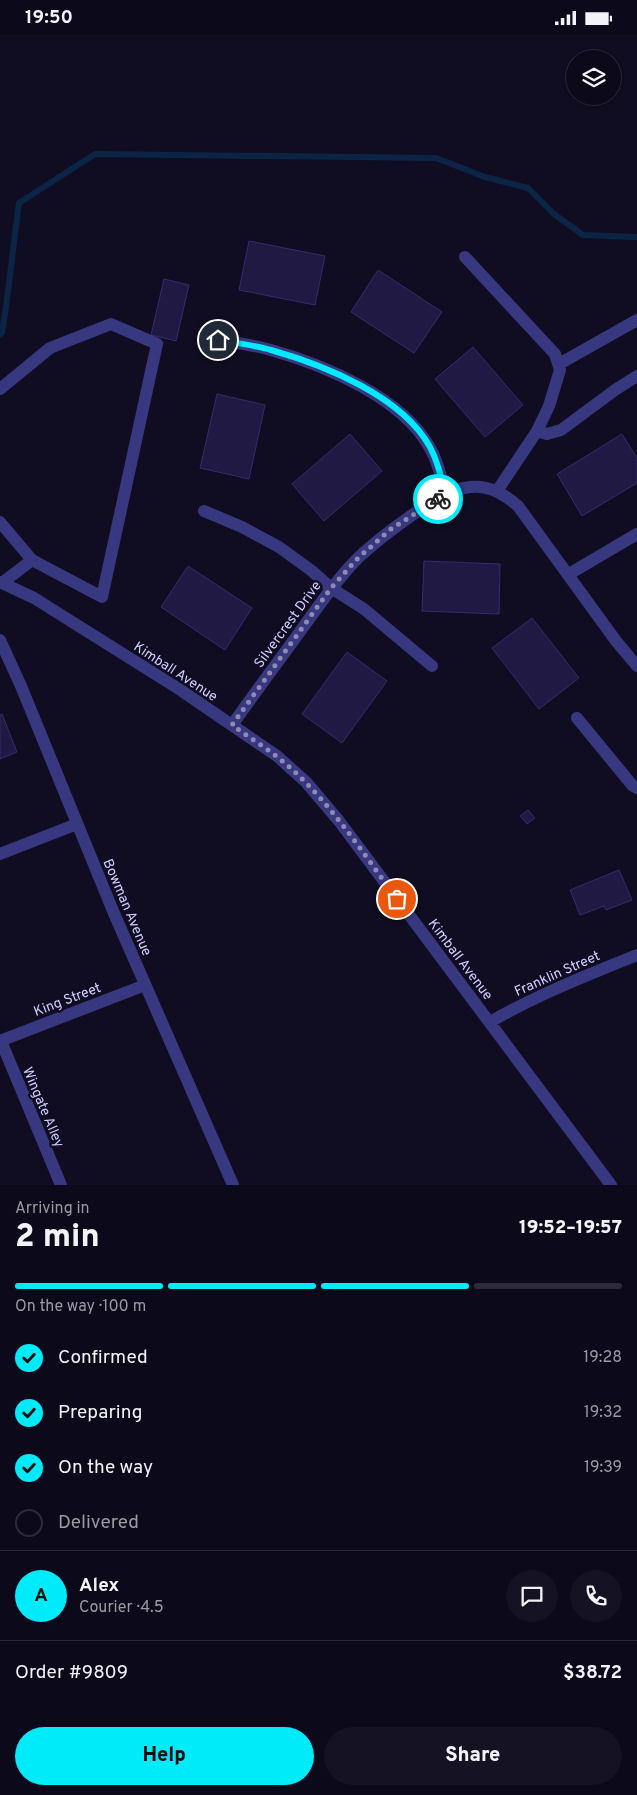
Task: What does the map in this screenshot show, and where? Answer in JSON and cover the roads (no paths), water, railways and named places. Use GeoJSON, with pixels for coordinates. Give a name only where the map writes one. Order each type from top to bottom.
{"type":"FeatureCollection","features":[{"type":"Feature","properties":{"kind":"street"},"geometry":{"type":"LineString","coordinates":[[465,257],[556,354],[560,370],[549,406],[537,431],[497,491]]}},
{"type":"Feature","properties":{"kind":"street"},"geometry":{"type":"LineString","coordinates":[[559,364],[637,320]]}},
{"type":"Feature","properties":{"kind":"street"},"geometry":{"type":"LineString","coordinates":[[0,389],[50,348],[111,324],[158,344],[102,597],[32,560],[0,523]]}},
{"type":"Feature","properties":{"kind":"street"},"geometry":{"type":"LineString","coordinates":[[218,340],[269,349],[310,363],[342,376],[380,397],[402,413],[416,427],[430,448],[440,470],[445,495]]}},
{"type":"Feature","properties":{"kind":"street"},"geometry":{"type":"LineString","coordinates":[[537,431],[547,434],[560,430],[614,389],[637,376]]}},
{"type":"Feature","properties":{"kind":"street","name":"Silvercrest Drive"},"geometry":{"type":"LineString","coordinates":[[232,725],[331,588],[358,558],[391,529],[445,495],[469,487],[483,487],[497,491],[518,506],[637,667]]}},
{"type":"Feature","properties":{"kind":"street"},"geometry":{"type":"LineString","coordinates":[[204,511],[242,527],[278,547],[312,571],[331,588],[364,609],[432,666]]}},
{"type":"Feature","properties":{"kind":"street"},"geometry":{"type":"LineString","coordinates":[[568,574],[637,534]]}},
{"type":"Feature","properties":{"kind":"street"},"geometry":{"type":"LineString","coordinates":[[1,582],[32,560]]}},
{"type":"Feature","properties":{"kind":"street","name":"Kimball Avenue"},"geometry":{"type":"LineString","coordinates":[[1,582],[34,598],[178,689],[277,756],[306,783],[339,821],[611,1185]]}},
{"type":"Feature","properties":{"kind":"street","name":"Bowman Avenue"},"geometry":{"type":"LineString","coordinates":[[0,640],[21,686],[145,985],[233,1185]]}},
{"type":"Feature","properties":{"kind":"street"},"geometry":{"type":"LineString","coordinates":[[577,718],[632,785],[637,788]]}},
{"type":"Feature","properties":{"kind":"street"},"geometry":{"type":"LineString","coordinates":[[0,854],[77,824]]}},
{"type":"Feature","properties":{"kind":"street","name":"Franklin Street"},"geometry":{"type":"LineString","coordinates":[[490,1022],[529,1001],[637,955]]}},
{"type":"Feature","properties":{"kind":"street","name":"King Street"},"geometry":{"type":"LineString","coordinates":[[0,1041],[145,985]]}},
{"type":"Feature","properties":{"kind":"street","name":"Wingate Alley"},"geometry":{"type":"LineString","coordinates":[[0,1041],[61,1185]]}},
{"type":"Feature","properties":{"kind":"waterway"},"geometry":{"type":"LineString","coordinates":[[0,335],[2,333],[19,203],[95,154],[436,158],[485,177],[528,188],[554,214],[583,235],[637,237]]}}]}
